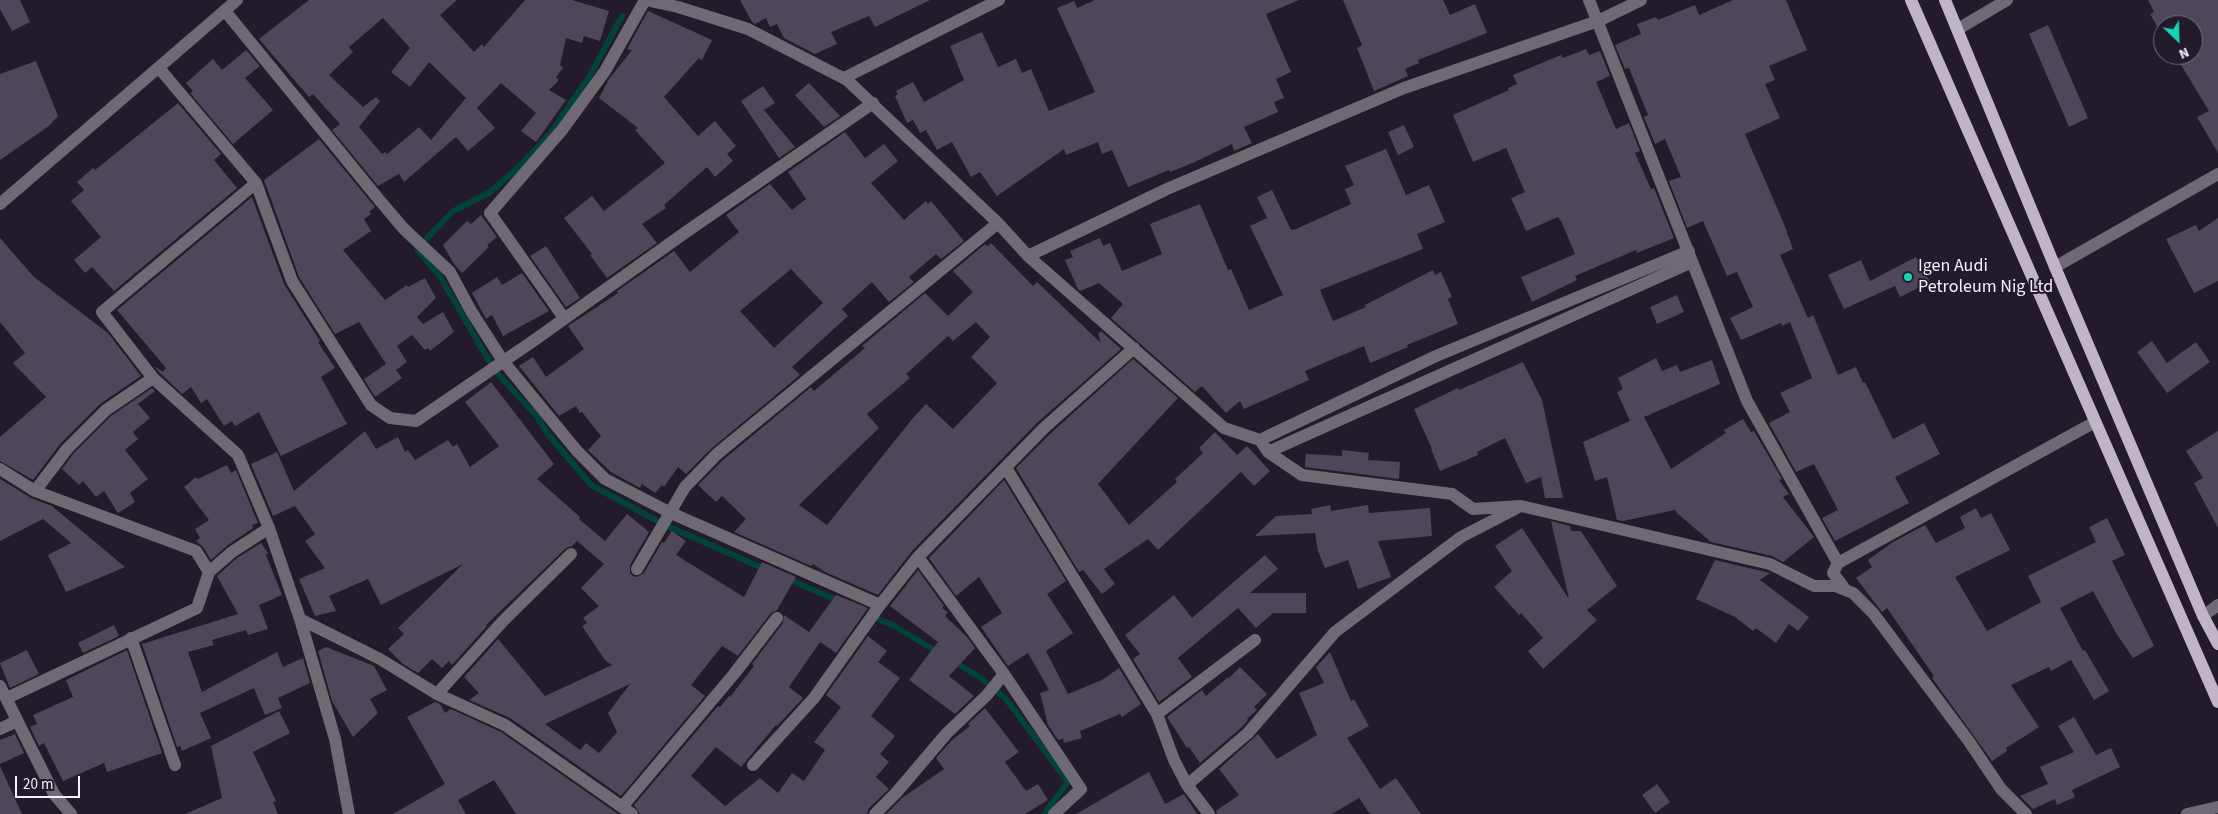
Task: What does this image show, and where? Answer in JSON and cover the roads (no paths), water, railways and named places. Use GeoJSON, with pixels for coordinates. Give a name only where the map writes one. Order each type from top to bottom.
{"type":"FeatureCollection","features":[{"type":"Feature","properties":{"kind":"main road"},"geometry":{"type":"LineString","coordinates":[[1911,0],[2218,702]]}},
{"type":"Feature","properties":{"kind":"main road"},"geometry":{"type":"LineString","coordinates":[[1945,0],[2055,267],[2203,616],[2218,644]]}},
{"type":"Feature","properties":{"kind":"street"},"geometry":{"type":"LineString","coordinates":[[0,204],[237,0]]}},
{"type":"Feature","properties":{"kind":"street"},"geometry":{"type":"LineString","coordinates":[[564,318],[490,213],[562,130],[605,72],[645,0],[678,7],[748,29],[844,78],[873,103],[998,223],[1028,256],[1224,428],[1260,440],[1268,452],[1302,475],[1452,494],[1472,509],[1521,506],[1770,564],[1814,586],[1835,586],[1853,592],[1873,613],[1968,740],[2001,789],[2026,814]]}},
{"type":"Feature","properties":{"kind":"street"},"geometry":{"type":"LineString","coordinates":[[844,78],[999,0]]}},
{"type":"Feature","properties":{"kind":"street"},"geometry":{"type":"LineString","coordinates":[[1589,0],[1746,401],[1838,563]]}},
{"type":"Feature","properties":{"kind":"street"},"geometry":{"type":"LineString","coordinates":[[1028,256],[1168,189],[1404,88],[1598,21],[1641,0]]}},
{"type":"Feature","properties":{"kind":"street"},"geometry":{"type":"LineString","coordinates":[[1958,29],[2007,0]]}},
{"type":"Feature","properties":{"kind":"street"},"geometry":{"type":"LineString","coordinates":[[225,11],[386,209],[404,229],[450,272],[471,311],[503,361],[577,451],[605,479],[671,513],[880,605]]}},
{"type":"Feature","properties":{"kind":"street"},"geometry":{"type":"LineString","coordinates":[[158,68],[256,183],[292,281],[371,405],[390,418],[416,421],[873,103]]}},
{"type":"Feature","properties":{"kind":"street"},"geometry":{"type":"LineString","coordinates":[[2055,267],[2218,174]]}},
{"type":"Feature","properties":{"kind":"street"},"geometry":{"type":"LineString","coordinates":[[256,183],[102,312],[153,378],[238,455],[269,528],[300,619],[334,739],[349,814]]}},
{"type":"Feature","properties":{"kind":"street"},"geometry":{"type":"LineString","coordinates":[[637,569],[685,487],[718,454],[998,223]]}},
{"type":"Feature","properties":{"kind":"street"},"geometry":{"type":"LineString","coordinates":[[1260,440],[1436,356],[1690,256]]}},
{"type":"Feature","properties":{"kind":"street"},"geometry":{"type":"LineString","coordinates":[[1268,452],[1690,256]]}},
{"type":"Feature","properties":{"kind":"street"},"geometry":{"type":"LineString","coordinates":[[753,765],[814,698],[880,605],[918,557],[1044,428],[1134,348]]}},
{"type":"Feature","properties":{"kind":"street"},"geometry":{"type":"LineString","coordinates":[[35,490],[67,449],[106,410],[153,378]]}},
{"type":"Feature","properties":{"kind":"street"},"geometry":{"type":"LineString","coordinates":[[1844,588],[1833,573],[1838,563],[2095,422]]}},
{"type":"Feature","properties":{"kind":"street"},"geometry":{"type":"LineString","coordinates":[[1006,468],[1157,714],[1174,760],[1187,785],[1209,814]]}},
{"type":"Feature","properties":{"kind":"street"},"geometry":{"type":"LineString","coordinates":[[0,469],[35,490],[196,551],[209,572]]}},
{"type":"Feature","properties":{"kind":"street"},"geometry":{"type":"LineString","coordinates":[[1187,785],[1248,733],[1335,632],[1461,537],[1521,506]]}},
{"type":"Feature","properties":{"kind":"street"},"geometry":{"type":"LineString","coordinates":[[7,698],[197,608],[209,572],[232,552],[269,528]]}},
{"type":"Feature","properties":{"kind":"street"},"geometry":{"type":"LineString","coordinates":[[437,694],[504,620],[571,554]]}},
{"type":"Feature","properties":{"kind":"street"},"geometry":{"type":"LineString","coordinates":[[918,557],[1081,788],[1054,814]]}},
{"type":"Feature","properties":{"kind":"street"},"geometry":{"type":"LineString","coordinates":[[2203,616],[2218,605]]}},
{"type":"Feature","properties":{"kind":"street"},"geometry":{"type":"LineString","coordinates":[[300,619],[380,659],[437,694],[505,726],[627,811],[777,618]]}},
{"type":"Feature","properties":{"kind":"street"},"geometry":{"type":"LineString","coordinates":[[131,638],[175,765]]}},
{"type":"Feature","properties":{"kind":"street"},"geometry":{"type":"LineString","coordinates":[[1157,714],[1254,640]]}},
{"type":"Feature","properties":{"kind":"street"},"geometry":{"type":"LineString","coordinates":[[875,814],[896,793],[947,733],[987,695],[1001,676]]}},
{"type":"Feature","properties":{"kind":"street"},"geometry":{"type":"LineString","coordinates":[[0,686],[54,794],[71,814]]}},
{"type":"Feature","properties":{"kind":"street"},"geometry":{"type":"LineString","coordinates":[[0,729],[17,721]]}},
{"type":"Feature","properties":{"kind":"street"},"geometry":{"type":"LineString","coordinates":[[2187,814],[2218,807]]}},
{"type":"Feature","properties":{"kind":"waterway"},"geometry":{"type":"LineString","coordinates":[[622,16],[589,77],[550,134],[519,167],[490,192],[452,212],[417,249],[439,275],[495,371],[537,416],[547,433],[591,485],[665,525],[767,570]]}},
{"type":"Feature","properties":{"kind":"waterway"},"geometry":{"type":"LineString","coordinates":[[786,578],[841,602]]}},
{"type":"Feature","properties":{"kind":"waterway"},"geometry":{"type":"LineString","coordinates":[[870,615],[894,626],[938,652]]}},
{"type":"Feature","properties":{"kind":"waterway"},"geometry":{"type":"LineString","coordinates":[[953,661],[981,678],[1006,699],[1068,782],[1044,814]]}},
{"type":"Feature","properties":{"kind":"place","name":"Igen Audi Petroleum Nig Ltd"},"geometry":{"type":"Point","coordinates":[1908,277]}}]}
